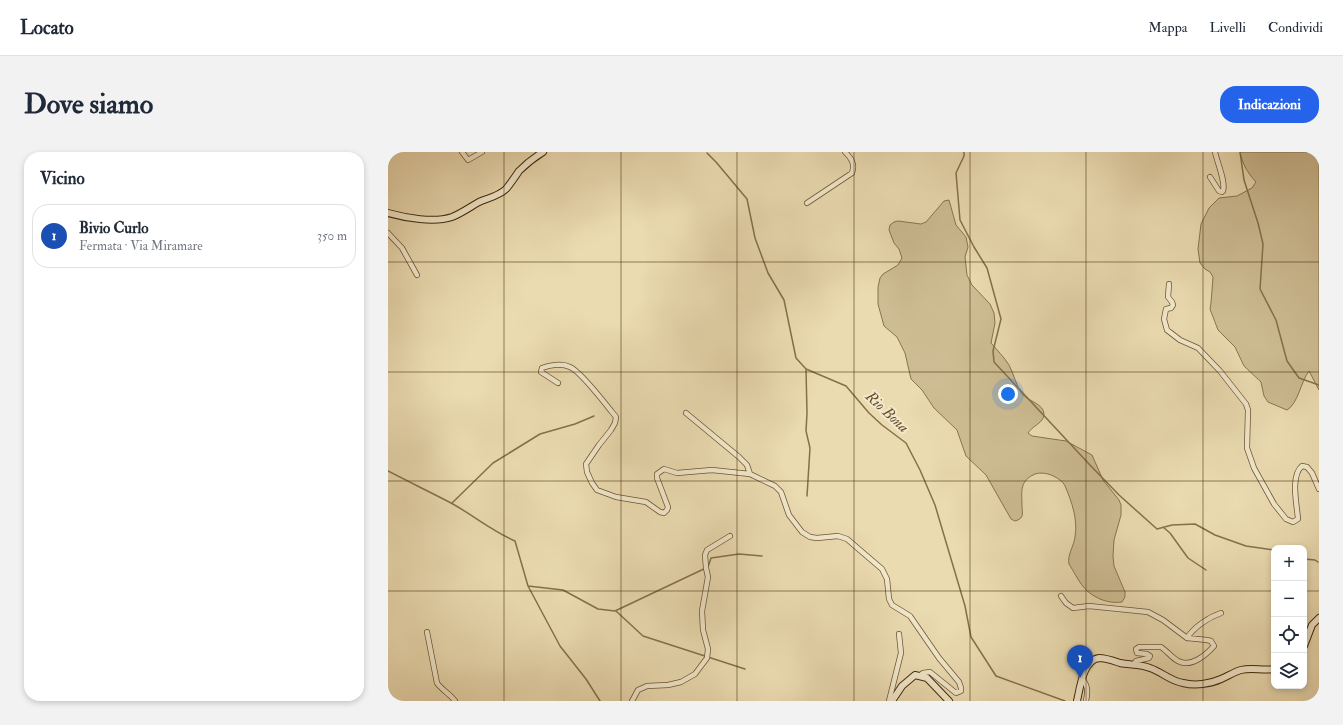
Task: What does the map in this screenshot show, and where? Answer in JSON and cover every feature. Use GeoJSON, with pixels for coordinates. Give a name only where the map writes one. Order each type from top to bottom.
{"type":"FeatureCollection","features":[{"type":"Feature","properties":{"kind":"street"},"geometry":{"type":"LineString","coordinates":[[462,152],[468,160],[482,152]]}},
{"type":"Feature","properties":{"kind":"street"},"geometry":{"type":"LineString","coordinates":[[388,213],[426,219],[443,219],[452,217],[480,202],[500,194],[520,170],[537,155],[543,152]]}},
{"type":"Feature","properties":{"kind":"street"},"geometry":{"type":"LineString","coordinates":[[807,203],[852,173],[854,168],[853,163],[851,158],[845,152]]}},
{"type":"Feature","properties":{"kind":"street"},"geometry":{"type":"LineString","coordinates":[[1210,177],[1220,191],[1224,191],[1224,185],[1215,152]]}},
{"type":"Feature","properties":{"kind":"street"},"geometry":{"type":"LineString","coordinates":[[388,233],[402,248],[417,275]]}},
{"type":"Feature","properties":{"kind":"street"},"geometry":{"type":"LineString","coordinates":[[1169,284],[1168,297],[1173,306],[1171,308],[1166,308],[1164,318],[1167,330],[1180,340],[1198,348],[1220,371],[1246,404],[1248,410],[1247,448],[1254,468],[1274,504],[1286,519],[1293,522],[1298,519],[1295,477],[1297,470],[1302,466],[1307,467],[1312,473],[1319,489]]}},
{"type":"Feature","properties":{"kind":"street"},"geometry":{"type":"LineString","coordinates":[[558,383],[541,372],[542,368],[548,365],[570,366],[616,417],[615,423],[611,430],[598,445],[586,464],[587,472],[597,490],[616,497],[646,502],[660,512],[664,513],[668,507],[657,478],[657,474],[664,469],[677,473],[712,470],[750,474],[775,486],[781,492],[789,515],[802,532],[810,537],[817,538],[838,536],[844,537],[882,569],[887,579],[892,605],[910,616],[939,658],[959,682],[961,688],[961,691],[956,693],[930,672],[924,672],[920,675],[916,675],[902,686],[891,701]]}},
{"type":"Feature","properties":{"kind":"street"},"geometry":{"type":"LineString","coordinates":[[686,413],[747,464],[750,474]]}},
{"type":"Feature","properties":{"kind":"street"},"geometry":{"type":"LineString","coordinates":[[632,701],[638,690],[647,686],[668,685],[681,682],[694,674],[707,658],[708,649],[703,630],[702,611],[708,577],[706,555],[707,550],[730,536]]}},
{"type":"Feature","properties":{"kind":"street"},"geometry":{"type":"LineString","coordinates":[[1061,596],[1066,603],[1073,608],[1089,606],[1148,612],[1163,620],[1187,638],[1211,641],[1214,646],[1194,662],[1184,663],[1177,661],[1161,647],[1139,647],[1136,650],[1136,653],[1147,654],[1150,656],[1149,658],[1136,661],[1134,664]]}},
{"type":"Feature","properties":{"kind":"street"},"geometry":{"type":"LineString","coordinates":[[1187,638],[1191,631],[1215,615],[1221,613]]}},
{"type":"Feature","properties":{"kind":"street"},"geometry":{"type":"LineString","coordinates":[[1307,638],[1312,625],[1319,618]]}},
{"type":"Feature","properties":{"kind":"street"},"geometry":{"type":"LineString","coordinates":[[427,632],[437,683],[440,687],[452,695],[456,701]]}},
{"type":"Feature","properties":{"kind":"street"},"geometry":{"type":"LineString","coordinates":[[891,701],[901,653],[899,634]]}},
{"type":"Feature","properties":{"kind":"street"},"geometry":{"type":"LineString","coordinates":[[1077,701],[1082,678],[1088,665],[1093,660],[1100,658],[1150,667],[1173,681],[1183,684],[1209,683],[1239,670],[1250,668],[1271,669]]}},
{"type":"Feature","properties":{"kind":"street"},"geometry":{"type":"LineString","coordinates":[[920,675],[927,678],[949,701]]}},
{"type":"Feature","properties":{"kind":"street"},"geometry":{"type":"LineString","coordinates":[[1082,678],[1087,685],[1088,690],[1086,701]]}},
{"type":"Feature","properties":{"kind":"shaded area"},"geometry":{"type":"Polygon","coordinates":[[[1240,152],[1319,152],[1319,390],[1309,371],[1297,398],[1287,410],[1268,402],[1264,396],[1261,382],[1244,366],[1235,347],[1218,330],[1210,309],[1213,277],[1210,272],[1200,263],[1198,249],[1201,224],[1209,208],[1219,198],[1237,196],[1252,188],[1256,182],[1242,161],[1240,152]]]}},
{"type":"Feature","properties":{"kind":"shaded area"},"geometry":{"type":"Polygon","coordinates":[[[949,200],[956,225],[966,237],[968,247],[965,257],[967,275],[972,285],[990,304],[994,313],[995,323],[991,343],[1009,365],[1022,394],[1039,405],[1043,411],[1044,414],[1042,420],[1028,433],[1032,436],[1066,441],[1092,455],[1103,480],[1119,500],[1121,505],[1121,515],[1114,540],[1113,556],[1114,566],[1125,592],[1125,597],[1122,602],[1106,601],[1094,596],[1085,589],[1069,564],[1069,557],[1075,537],[1076,524],[1072,505],[1063,482],[1049,474],[1044,473],[1035,474],[1029,478],[1025,481],[1022,488],[1022,516],[1020,519],[1015,521],[1011,519],[986,475],[966,456],[957,430],[934,408],[922,390],[911,379],[905,353],[897,337],[884,326],[878,304],[878,287],[880,278],[883,274],[898,265],[902,258],[889,230],[890,225],[898,221],[921,224],[926,222],[944,201],[949,200]]]}},
{"type":"Feature","properties":{"kind":"waterway"},"geometry":{"type":"LineString","coordinates":[[964,152],[964,156],[956,173],[960,220],[987,268],[1001,319],[993,351],[994,362],[1119,495],[1157,529],[1172,525],[1195,524],[1215,535],[1246,546],[1271,550]]}},
{"type":"Feature","properties":{"kind":"waterway"},"geometry":{"type":"LineString","coordinates":[[1240,152],[1244,180],[1263,244],[1260,289],[1276,320],[1287,361],[1299,378],[1319,385]]}},
{"type":"Feature","properties":{"kind":"waterway","name":"Rio Bona"},"geometry":{"type":"LineString","coordinates":[[707,153],[747,199],[755,238],[768,273],[784,300],[796,358],[806,369],[846,386],[869,413],[906,443],[920,470],[935,505],[965,606],[971,637],[996,676],[1065,701]]}},
{"type":"Feature","properties":{"kind":"waterway"},"geometry":{"type":"LineString","coordinates":[[806,369],[806,431],[810,448],[807,496]]}},
{"type":"Feature","properties":{"kind":"waterway"},"geometry":{"type":"LineString","coordinates":[[452,503],[493,463],[540,434],[575,424],[594,416]]}},
{"type":"Feature","properties":{"kind":"waterway"},"geometry":{"type":"LineString","coordinates":[[388,471],[451,503],[498,533],[515,541],[528,586],[563,590],[598,609],[615,611],[708,567],[711,558],[739,554],[762,556]]}},
{"type":"Feature","properties":{"kind":"waterway"},"geometry":{"type":"LineString","coordinates":[[1163,527],[1170,533],[1188,558],[1206,570]]}},
{"type":"Feature","properties":{"kind":"waterway"},"geometry":{"type":"LineString","coordinates":[[1307,559],[1315,560],[1318,562]]}},
{"type":"Feature","properties":{"kind":"waterway"},"geometry":{"type":"LineString","coordinates":[[528,586],[560,646],[586,679],[600,701]]}},
{"type":"Feature","properties":{"kind":"waterway"},"geometry":{"type":"LineString","coordinates":[[616,611],[643,636],[745,669]]}},
{"type":"Feature","properties":{"kind":"place","name":"Bivio Curlo"},"geometry":{"type":"Point","coordinates":[1080,678]}}]}
